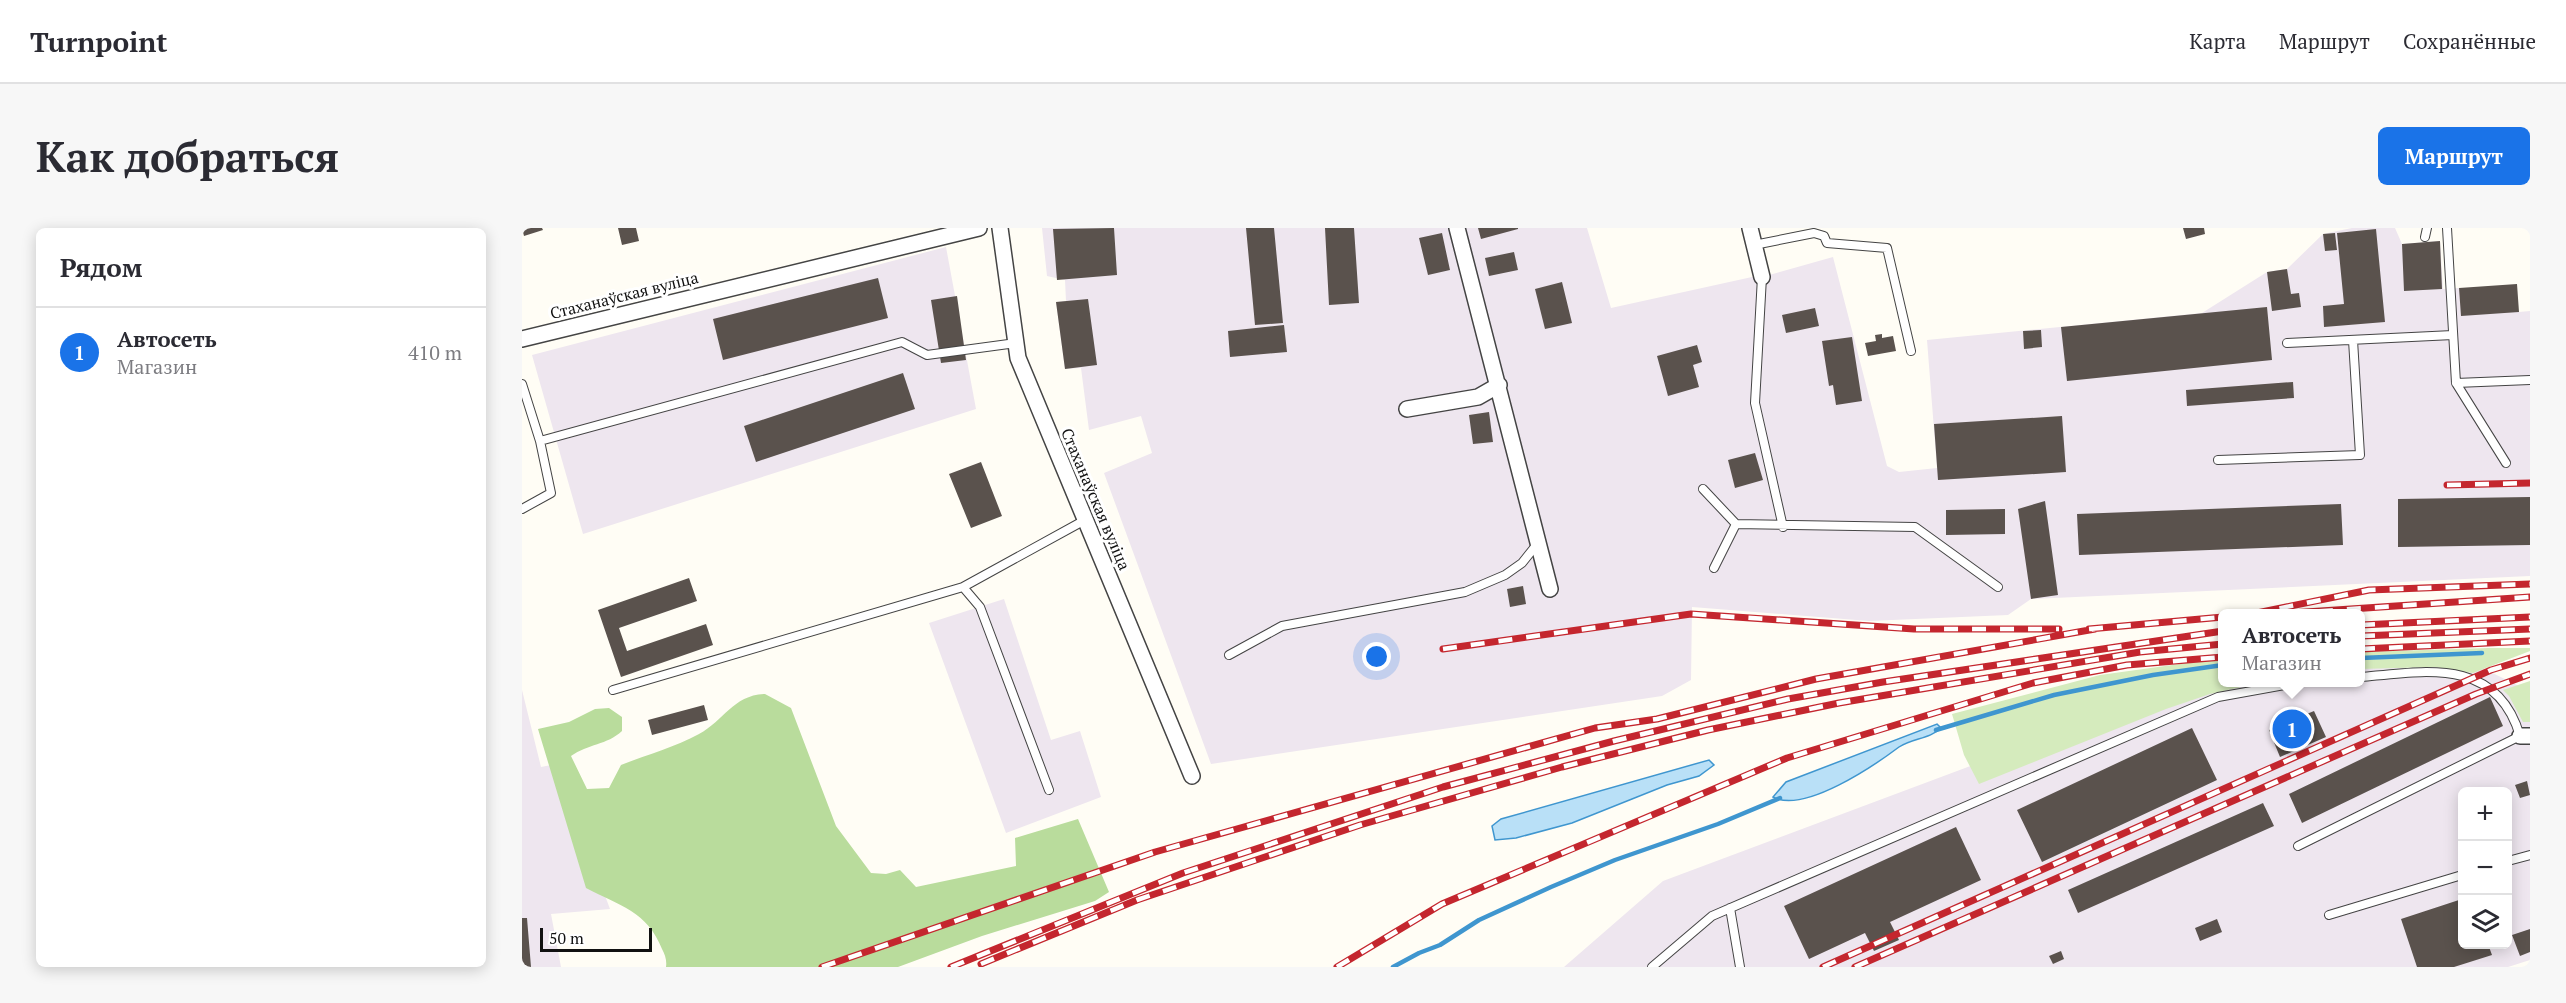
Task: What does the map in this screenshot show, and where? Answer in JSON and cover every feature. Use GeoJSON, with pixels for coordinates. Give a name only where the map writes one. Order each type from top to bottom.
{"type":"FeatureCollection","features":[{"type":"Feature","properties":{"kind":"street","name":"Стаханаўская вуліца"},"geometry":{"type":"LineString","coordinates":[[522,339],[980,228]]}},
{"type":"Feature","properties":{"kind":"street","name":"Стаханаўская вуліца"},"geometry":{"type":"LineString","coordinates":[[1000,228],[1018,358],[1192,776]]}},
{"type":"Feature","properties":{"kind":"street"},"geometry":{"type":"LineString","coordinates":[[1458,228],[1550,589]]}},
{"type":"Feature","properties":{"kind":"street"},"geometry":{"type":"LineString","coordinates":[[1750,228],[1762,277]]}},
{"type":"Feature","properties":{"kind":"street"},"geometry":{"type":"LineString","coordinates":[[1407,410],[1478,397],[1499,386]]}},
{"type":"Feature","properties":{"kind":"lane"},"geometry":{"type":"LineString","coordinates":[[2425,237],[2427,228]]}},
{"type":"Feature","properties":{"kind":"lane"},"geometry":{"type":"LineString","coordinates":[[2447,228],[2456,383],[2506,463]]}},
{"type":"Feature","properties":{"kind":"lane"},"geometry":{"type":"LineString","coordinates":[[1754,244],[1814,233],[1824,236],[1827,243],[1887,248],[1911,351]]}},
{"type":"Feature","properties":{"kind":"lane"},"geometry":{"type":"LineString","coordinates":[[1762,277],[1755,403],[1783,526]]}},
{"type":"Feature","properties":{"kind":"lane"},"geometry":{"type":"LineString","coordinates":[[2287,344],[2453,335]]}},
{"type":"Feature","properties":{"kind":"lane"},"geometry":{"type":"LineString","coordinates":[[2218,460],[2360,454],[2353,340]]}},
{"type":"Feature","properties":{"kind":"lane"},"geometry":{"type":"LineString","coordinates":[[540,441],[902,342],[927,355],[1016,343]]}},
{"type":"Feature","properties":{"kind":"lane"},"geometry":{"type":"LineString","coordinates":[[2456,383],[2530,380]]}},
{"type":"Feature","properties":{"kind":"lane"},"geometry":{"type":"LineString","coordinates":[[522,384],[540,441],[551,493],[522,509]]}},
{"type":"Feature","properties":{"kind":"lane"},"geometry":{"type":"LineString","coordinates":[[1703,489],[1736,524],[1915,527],[1998,587]]}},
{"type":"Feature","properties":{"kind":"lane"},"geometry":{"type":"LineString","coordinates":[[613,690],[963,587],[1085,520]]}},
{"type":"Feature","properties":{"kind":"lane"},"geometry":{"type":"LineString","coordinates":[[1714,568],[1736,524]]}},
{"type":"Feature","properties":{"kind":"lane"},"geometry":{"type":"LineString","coordinates":[[1229,655],[1282,626],[1465,592],[1505,575],[1522,563],[1538,543]]}},
{"type":"Feature","properties":{"kind":"lane"},"geometry":{"type":"LineString","coordinates":[[963,587],[980,607],[1049,790]]}},
{"type":"Feature","properties":{"kind":"lane"},"geometry":{"type":"LineString","coordinates":[[2298,846],[2525,736],[2505,701],[2491,688],[2472,679],[2433,671],[2365,677]]}},
{"type":"Feature","properties":{"kind":"lane"},"geometry":{"type":"LineString","coordinates":[[1652,967],[1712,916],[2218,697],[2274,687]]}},
{"type":"Feature","properties":{"kind":"lane"},"geometry":{"type":"LineString","coordinates":[[2512,860],[2530,855]]}},
{"type":"Feature","properties":{"kind":"lane"},"geometry":{"type":"LineString","coordinates":[[2329,915],[2458,876]]}},
{"type":"Feature","properties":{"kind":"lane"},"geometry":{"type":"LineString","coordinates":[[1730,908],[1740,967]]}},
{"type":"Feature","properties":{"kind":"shaded area"},"geometry":{"type":"Polygon","coordinates":[[[1042,228],[1587,228],[1611,308],[1752,277],[1762,277],[1833,257],[1887,466],[1899,472],[1937,468],[1927,340],[2202,313],[2267,272],[2287,269],[2323,234],[2352,228],[2395,228],[2402,244],[2440,241],[2443,289],[2459,288],[2519,312],[2530,311],[2530,576],[2031,599],[2008,615],[1869,621],[1692,607],[1691,680],[1662,696],[1211,764],[1104,473],[1152,453],[1141,416],[1089,430],[1081,368],[1065,369],[1056,302],[1066,301],[1065,280],[1047,276],[1042,228]]]}},
{"type":"Feature","properties":{"kind":"shaded area"},"geometry":{"type":"Polygon","coordinates":[[[946,247],[976,409],[583,534],[532,355],[946,247]]]}},
{"type":"Feature","properties":{"kind":"shaded area"},"geometry":{"type":"Polygon","coordinates":[[[1004,599],[1051,740],[1080,731],[1101,797],[1006,833],[929,623],[1004,599]]]}},
{"type":"Feature","properties":{"kind":"shaded area"},"geometry":{"type":"Polygon","coordinates":[[[2466,660],[2517,685],[2530,698],[2530,960],[2508,967],[1564,967],[1663,881],[2195,682],[2218,682],[2218,687],[2365,687],[2365,669],[2466,660]]]}},
{"type":"Feature","properties":{"kind":"shaded area"},"geometry":{"type":"Polygon","coordinates":[[[522,690],[541,767],[556,764],[610,909],[551,914],[561,967],[522,967],[522,690]]]}},
{"type":"Feature","properties":{"kind":"green space"},"geometry":{"type":"Polygon","coordinates":[[[2530,648],[2530,651],[2473,673],[2434,667],[2365,669],[2365,652],[2530,648]]]}},
{"type":"Feature","properties":{"kind":"green space"},"geometry":{"type":"Polygon","coordinates":[[[2218,659],[2218,687],[2241,687],[2210,694],[2166,709],[1979,784],[1964,755],[1952,714],[2100,675],[2218,659]]]}},
{"type":"Feature","properties":{"kind":"green space"},"geometry":{"type":"Polygon","coordinates":[[[2530,681],[2530,722],[2523,722],[2509,696],[2503,690],[2530,681]]]}},
{"type":"Feature","properties":{"kind":"green space"},"geometry":{"type":"Polygon","coordinates":[[[765,694],[791,708],[836,826],[871,873],[886,874],[900,870],[916,887],[1016,866],[1015,838],[1078,819],[1109,892],[1095,901],[982,936],[898,967],[666,967],[665,955],[649,926],[631,911],[586,888],[538,729],[569,722],[595,709],[609,708],[622,717],[622,731],[616,736],[571,756],[587,789],[609,788],[621,765],[690,739],[708,729],[729,709],[745,699],[765,694]]]}},
{"type":"Feature","properties":{"kind":"water"},"geometry":{"type":"Polygon","coordinates":[[[1937,724],[1941,728],[1937,732],[1904,744],[1839,785],[1802,799],[1786,800],[1773,797],[1786,782],[1937,724]]]}},
{"type":"Feature","properties":{"kind":"water"},"geometry":{"type":"Polygon","coordinates":[[[1709,760],[1714,765],[1699,776],[1667,785],[1572,823],[1516,838],[1495,840],[1492,826],[1501,819],[1709,760]]]}},
{"type":"Feature","properties":{"kind":"building"},"geometry":{"type":"Polygon","coordinates":[[[522,228],[542,228],[543,230],[524,236],[522,228]]]}},
{"type":"Feature","properties":{"kind":"building"},"geometry":{"type":"Polygon","coordinates":[[[618,228],[636,228],[639,241],[622,245],[618,228]]]}},
{"type":"Feature","properties":{"kind":"building"},"geometry":{"type":"Polygon","coordinates":[[[1114,228],[1117,275],[1057,280],[1053,229],[1114,228]]]}},
{"type":"Feature","properties":{"kind":"building"},"geometry":{"type":"Polygon","coordinates":[[[1246,228],[1274,228],[1283,323],[1255,325],[1246,228]]]}},
{"type":"Feature","properties":{"kind":"building"},"geometry":{"type":"Polygon","coordinates":[[[1325,228],[1354,228],[1359,303],[1329,305],[1325,228]]]}},
{"type":"Feature","properties":{"kind":"building"},"geometry":{"type":"Polygon","coordinates":[[[1478,228],[1518,228],[1518,229],[1481,239],[1478,228]]]}},
{"type":"Feature","properties":{"kind":"building"},"geometry":{"type":"Polygon","coordinates":[[[2183,228],[2204,228],[2205,234],[2186,239],[2183,228]]]}},
{"type":"Feature","properties":{"kind":"building"},"geometry":{"type":"Polygon","coordinates":[[[2376,229],[2385,322],[2324,327],[2323,306],[2344,304],[2337,233],[2376,229]]]}},
{"type":"Feature","properties":{"kind":"building"},"geometry":{"type":"Polygon","coordinates":[[[1442,233],[1450,270],[1428,275],[1419,238],[1442,233]]]}},
{"type":"Feature","properties":{"kind":"building"},"geometry":{"type":"Polygon","coordinates":[[[2335,233],[2337,250],[2325,251],[2323,234],[2335,233]]]}},
{"type":"Feature","properties":{"kind":"building"},"geometry":{"type":"Polygon","coordinates":[[[2440,241],[2442,289],[2404,291],[2402,244],[2440,241]]]}},
{"type":"Feature","properties":{"kind":"building"},"geometry":{"type":"Polygon","coordinates":[[[1514,252],[1518,270],[1489,276],[1485,258],[1514,252]]]}},
{"type":"Feature","properties":{"kind":"building"},"geometry":{"type":"Polygon","coordinates":[[[2287,269],[2291,294],[2299,293],[2301,307],[2272,311],[2267,272],[2287,269]]]}},
{"type":"Feature","properties":{"kind":"building"},"geometry":{"type":"Polygon","coordinates":[[[878,278],[888,318],[723,360],[713,319],[878,278]]]}},
{"type":"Feature","properties":{"kind":"building"},"geometry":{"type":"Polygon","coordinates":[[[1562,282],[1572,323],[1545,329],[1535,289],[1562,282]]]}},
{"type":"Feature","properties":{"kind":"building"},"geometry":{"type":"Polygon","coordinates":[[[2517,284],[2519,312],[2461,316],[2459,288],[2517,284]]]}},
{"type":"Feature","properties":{"kind":"building"},"geometry":{"type":"Polygon","coordinates":[[[957,296],[966,360],[941,363],[931,300],[957,296]]]}},
{"type":"Feature","properties":{"kind":"building"},"geometry":{"type":"Polygon","coordinates":[[[1088,299],[1097,365],[1065,369],[1056,302],[1088,299]]]}},
{"type":"Feature","properties":{"kind":"building"},"geometry":{"type":"Polygon","coordinates":[[[2267,307],[2272,360],[2067,381],[2061,327],[2267,307]]]}},
{"type":"Feature","properties":{"kind":"building"},"geometry":{"type":"Polygon","coordinates":[[[1815,308],[1819,326],[1786,333],[1782,315],[1815,308]]]}},
{"type":"Feature","properties":{"kind":"building"},"geometry":{"type":"Polygon","coordinates":[[[1284,325],[1287,352],[1230,357],[1228,331],[1284,325]]]}},
{"type":"Feature","properties":{"kind":"building"},"geometry":{"type":"Polygon","coordinates":[[[2041,330],[2042,347],[2024,349],[2023,331],[2041,330]]]}},
{"type":"Feature","properties":{"kind":"building"},"geometry":{"type":"Polygon","coordinates":[[[1882,334],[1882,338],[1893,336],[1896,351],[1868,356],[1865,343],[1876,341],[1875,335],[1882,334]]]}},
{"type":"Feature","properties":{"kind":"building"},"geometry":{"type":"Polygon","coordinates":[[[1852,337],[1862,401],[1836,405],[1833,385],[1829,386],[1822,341],[1852,337]]]}},
{"type":"Feature","properties":{"kind":"building"},"geometry":{"type":"Polygon","coordinates":[[[1697,345],[1702,362],[1693,365],[1699,387],[1668,396],[1657,356],[1697,345]]]}},
{"type":"Feature","properties":{"kind":"building"},"geometry":{"type":"Polygon","coordinates":[[[903,373],[915,409],[756,462],[744,426],[903,373]]]}},
{"type":"Feature","properties":{"kind":"building"},"geometry":{"type":"Polygon","coordinates":[[[2293,382],[2294,398],[2187,406],[2186,390],[2293,382]]]}},
{"type":"Feature","properties":{"kind":"building"},"geometry":{"type":"Polygon","coordinates":[[[1489,412],[1493,442],[1473,444],[1469,415],[1489,412]]]}},
{"type":"Feature","properties":{"kind":"building"},"geometry":{"type":"Polygon","coordinates":[[[2062,416],[2066,472],[1938,480],[1934,424],[2062,416]]]}},
{"type":"Feature","properties":{"kind":"building"},"geometry":{"type":"Polygon","coordinates":[[[1755,453],[1763,480],[1735,488],[1728,460],[1755,453]]]}},
{"type":"Feature","properties":{"kind":"building"},"geometry":{"type":"Polygon","coordinates":[[[981,462],[1002,516],[971,528],[949,474],[981,462]]]}},
{"type":"Feature","properties":{"kind":"building"},"geometry":{"type":"Polygon","coordinates":[[[2530,497],[2530,545],[2398,547],[2398,499],[2530,497]]]}},
{"type":"Feature","properties":{"kind":"building"},"geometry":{"type":"Polygon","coordinates":[[[2045,501],[2058,595],[2031,599],[2018,509],[2045,501]]]}},
{"type":"Feature","properties":{"kind":"building"},"geometry":{"type":"Polygon","coordinates":[[[2341,504],[2343,545],[2079,555],[2077,514],[2341,504]]]}},
{"type":"Feature","properties":{"kind":"building"},"geometry":{"type":"Polygon","coordinates":[[[2005,509],[2005,534],[1946,535],[1946,510],[2005,509]]]}},
{"type":"Feature","properties":{"kind":"building"},"geometry":{"type":"Polygon","coordinates":[[[689,578],[697,601],[619,628],[627,651],[706,624],[713,645],[621,677],[598,610],[689,578]]]}},
{"type":"Feature","properties":{"kind":"building"},"geometry":{"type":"Polygon","coordinates":[[[1523,586],[1526,604],[1510,607],[1507,589],[1523,586]]]}},
{"type":"Feature","properties":{"kind":"building"},"geometry":{"type":"Polygon","coordinates":[[[2490,697],[2503,726],[2302,823],[2289,794],[2490,697]]]}},
{"type":"Feature","properties":{"kind":"building"},"geometry":{"type":"Polygon","coordinates":[[[704,705],[708,720],[652,735],[648,720],[704,705]]]}},
{"type":"Feature","properties":{"kind":"building"},"geometry":{"type":"Polygon","coordinates":[[[2314,711],[2326,737],[2280,757],[2269,730],[2314,711]]]}},
{"type":"Feature","properties":{"kind":"building"},"geometry":{"type":"Polygon","coordinates":[[[2192,728],[2217,780],[2042,862],[2017,810],[2192,728]]]}},
{"type":"Feature","properties":{"kind":"building"},"geometry":{"type":"Polygon","coordinates":[[[2527,781],[2530,795],[2520,798],[2515,785],[2527,781]]]}},
{"type":"Feature","properties":{"kind":"building"},"geometry":{"type":"Polygon","coordinates":[[[2263,803],[2274,826],[2078,913],[2068,890],[2263,803]]]}},
{"type":"Feature","properties":{"kind":"building"},"geometry":{"type":"Polygon","coordinates":[[[1956,827],[1981,880],[1890,922],[1899,940],[1874,951],[1865,933],[1809,959],[1784,906],[1956,827]]]}},
{"type":"Feature","properties":{"kind":"building"},"geometry":{"type":"Polygon","coordinates":[[[2458,900],[2458,949],[2490,949],[2492,955],[2454,967],[2417,967],[2401,919],[2458,900]]]}},
{"type":"Feature","properties":{"kind":"building"},"geometry":{"type":"Polygon","coordinates":[[[522,918],[527,918],[531,967],[522,967],[522,918]]]}},
{"type":"Feature","properties":{"kind":"building"},"geometry":{"type":"Polygon","coordinates":[[[2217,919],[2222,932],[2200,941],[2195,928],[2217,919]]]}},
{"type":"Feature","properties":{"kind":"building"},"geometry":{"type":"Polygon","coordinates":[[[2530,929],[2530,952],[2520,956],[2512,935],[2530,929]]]}},
{"type":"Feature","properties":{"kind":"building"},"geometry":{"type":"Polygon","coordinates":[[[2061,951],[2064,959],[2053,964],[2049,956],[2061,951]]]}},
{"type":"Feature","properties":{"kind":"waterway"},"geometry":{"type":"LineString","coordinates":[[2365,658],[2482,653]]}},
{"type":"Feature","properties":{"kind":"waterway"},"geometry":{"type":"LineString","coordinates":[[1936,730],[2054,695],[2153,675],[2218,666]]}},
{"type":"Feature","properties":{"kind":"waterway"},"geometry":{"type":"LineString","coordinates":[[1393,967],[1440,945],[1479,920],[1551,887],[1615,860],[1718,824],[1780,798]]}},
{"type":"Feature","properties":{"kind":"railway"},"geometry":{"type":"LineString","coordinates":[[2447,485],[2530,483]]}},
{"type":"Feature","properties":{"kind":"railway"},"geometry":{"type":"LineString","coordinates":[[2276,609],[2369,590],[2530,584]]}},
{"type":"Feature","properties":{"kind":"railway"},"geometry":{"type":"LineString","coordinates":[[2351,609],[2530,597]]}},
{"type":"Feature","properties":{"kind":"railway"},"geometry":{"type":"LineString","coordinates":[[1443,649],[1691,614],[1914,629],[2059,629]]}},
{"type":"Feature","properties":{"kind":"railway"},"geometry":{"type":"LineString","coordinates":[[2089,629],[2218,617]]}},
{"type":"Feature","properties":{"kind":"railway"},"geometry":{"type":"LineString","coordinates":[[2365,625],[2530,617]]}},
{"type":"Feature","properties":{"kind":"railway"},"geometry":{"type":"LineString","coordinates":[[822,967],[1155,852],[1595,728],[1657,719],[1816,679],[2095,629]]}},
{"type":"Feature","properties":{"kind":"railway"},"geometry":{"type":"LineString","coordinates":[[2365,636],[2530,629]]}},
{"type":"Feature","properties":{"kind":"railway"},"geometry":{"type":"LineString","coordinates":[[951,967],[1183,873],[1443,787],[1614,741],[1788,699],[1883,682],[2218,632]]}},
{"type":"Feature","properties":{"kind":"railway"},"geometry":{"type":"LineString","coordinates":[[2365,649],[2530,641]]}},
{"type":"Feature","properties":{"kind":"railway"},"geometry":{"type":"LineString","coordinates":[[981,964],[1137,900],[1360,825],[1562,767],[1708,730],[1839,703],[2140,652],[2218,644]]}},
{"type":"Feature","properties":{"kind":"railway"},"geometry":{"type":"LineString","coordinates":[[1337,967],[1442,904],[1787,758],[2033,683],[2127,665],[2218,657]]}},
{"type":"Feature","properties":{"kind":"railway"},"geometry":{"type":"LineString","coordinates":[[1823,967],[2491,670],[2530,658]]}},
{"type":"Feature","properties":{"kind":"railway"},"geometry":{"type":"LineString","coordinates":[[1855,967],[2476,694],[2530,674]]}},
{"type":"Feature","properties":{"kind":"place","name":"Автосеть"},"geometry":{"type":"Point","coordinates":[2292,729]}}]}
